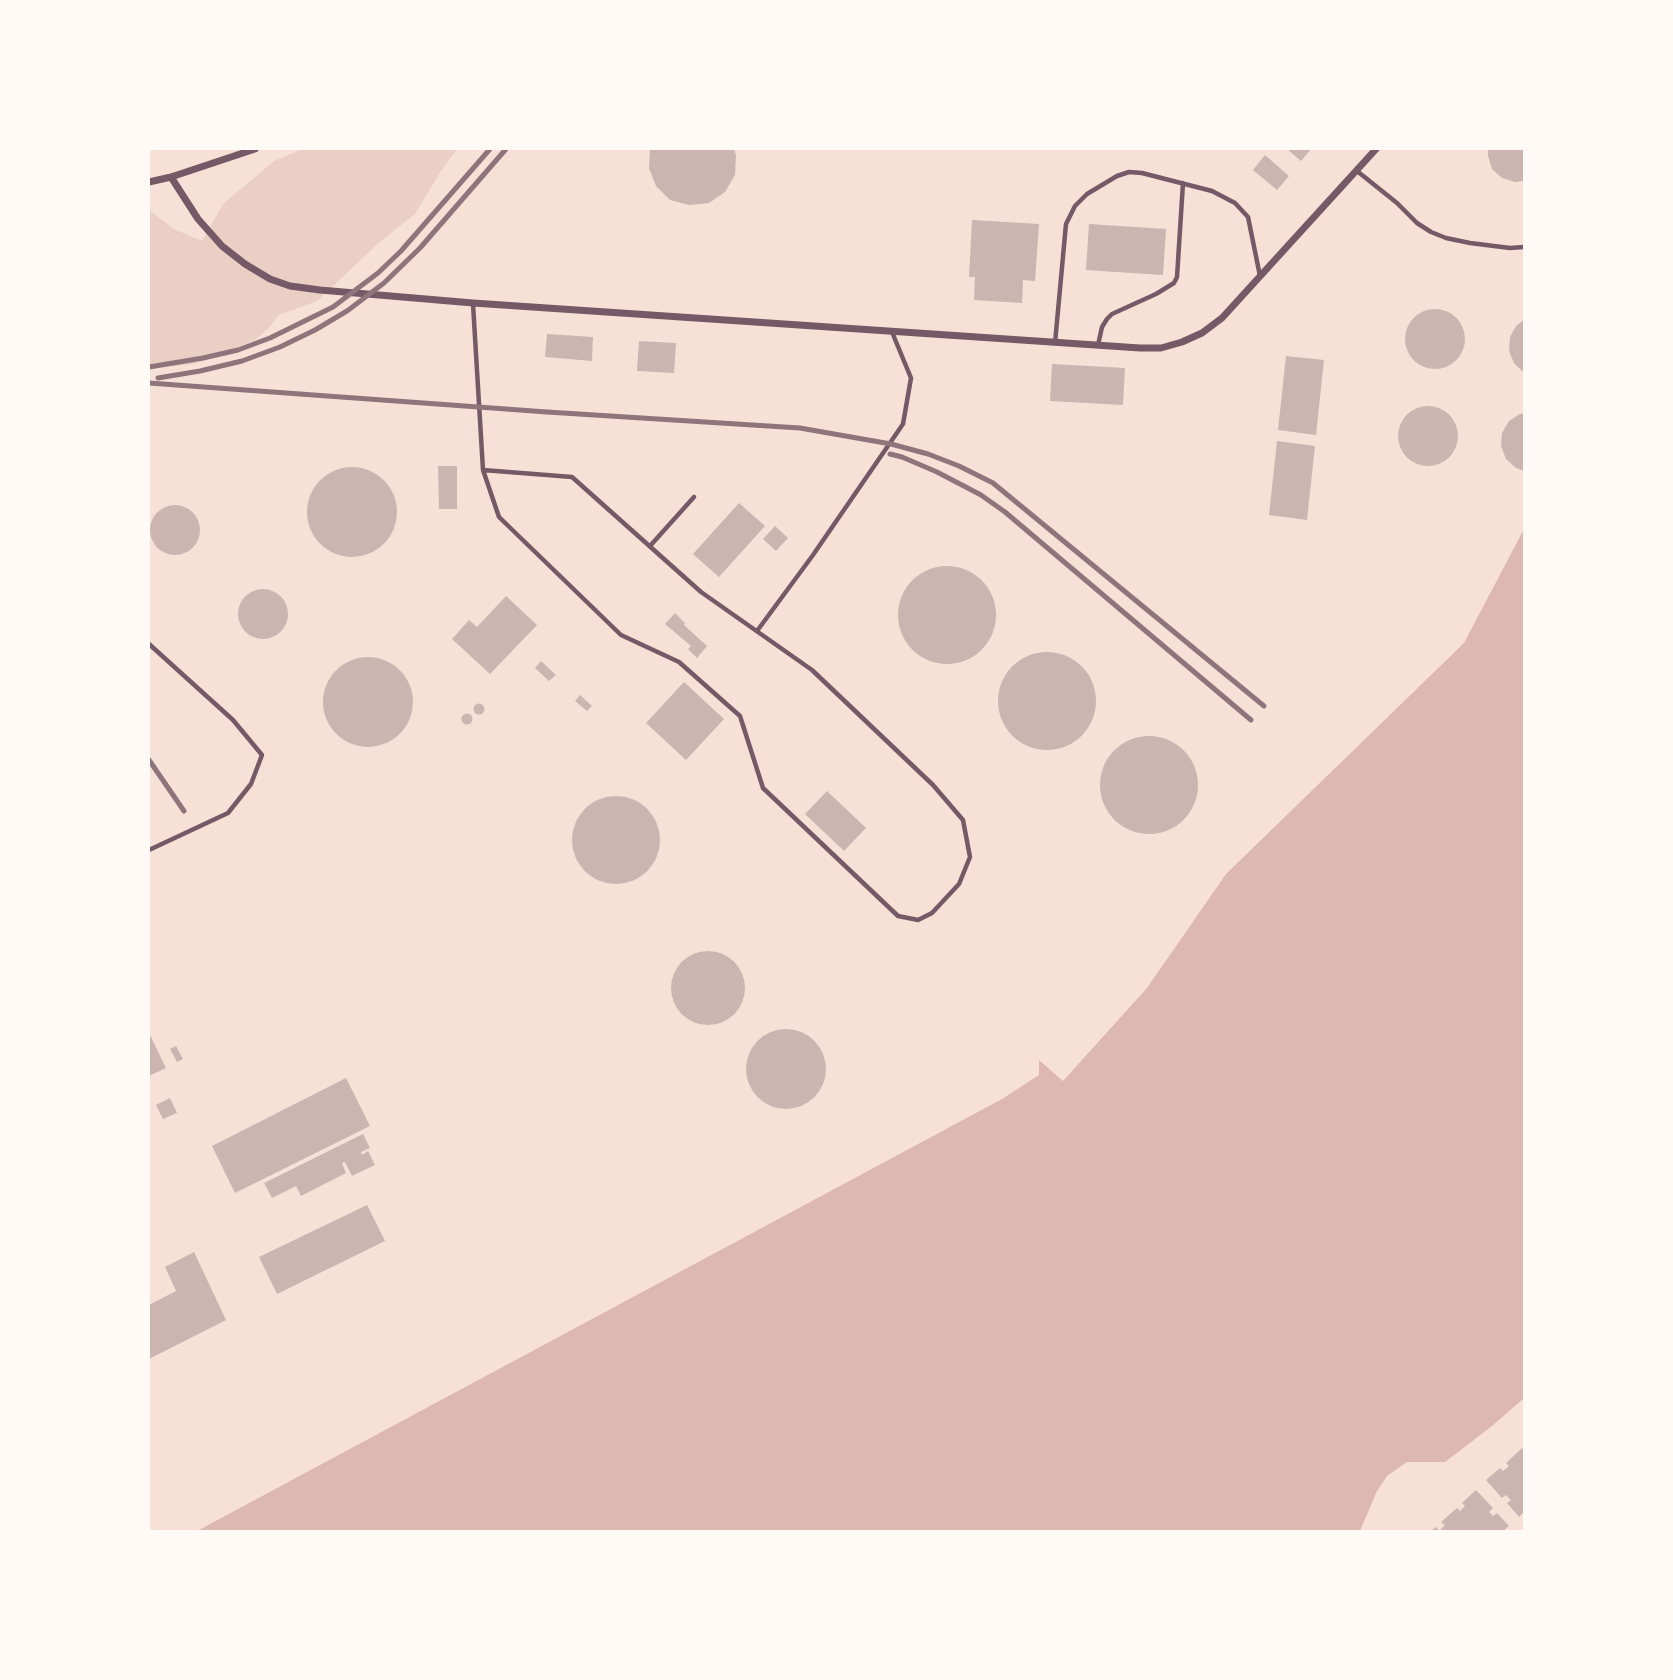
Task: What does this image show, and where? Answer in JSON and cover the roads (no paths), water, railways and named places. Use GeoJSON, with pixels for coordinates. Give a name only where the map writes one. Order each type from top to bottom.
{"type":"FeatureCollection","features":[{"type":"Feature","properties":{"kind":"street"},"geometry":{"type":"LineString","coordinates":[[149,181],[171,177],[256,149]]}},
{"type":"Feature","properties":{"kind":"street"},"geometry":{"type":"LineString","coordinates":[[171,177],[198,219],[222,246],[270,279],[290,286],[473,303],[1161,348],[1202,333],[1222,318],[1376,149]]}},
{"type":"Feature","properties":{"kind":"lane"},"geometry":{"type":"LineString","coordinates":[[1357,170],[1431,232],[1446,238],[1524,248]]}},
{"type":"Feature","properties":{"kind":"lane"},"geometry":{"type":"LineString","coordinates":[[1055,343],[1066,224],[1075,206],[1087,194],[1116,176],[1129,172],[1142,173],[1212,191],[1235,203],[1248,217],[1261,277]]}},
{"type":"Feature","properties":{"kind":"lane"},"geometry":{"type":"LineString","coordinates":[[1098,345],[1102,327],[1112,314],[1174,284],[1177,277],[1183,183]]}},
{"type":"Feature","properties":{"kind":"lane"},"geometry":{"type":"LineString","coordinates":[[473,303],[482,470],[499,517],[621,635],[679,662],[740,716],[763,788],[898,916],[918,920],[932,913],[959,884],[970,858],[962,820],[933,785],[812,670],[701,592],[572,477],[482,470]]}},
{"type":"Feature","properties":{"kind":"lane"},"geometry":{"type":"LineString","coordinates":[[757,631],[903,424],[911,378],[892,331]]}},
{"type":"Feature","properties":{"kind":"lane"},"geometry":{"type":"LineString","coordinates":[[649,546],[694,497]]}},
{"type":"Feature","properties":{"kind":"lane"},"geometry":{"type":"LineString","coordinates":[[149,644],[233,720],[261,755],[251,784],[228,813],[149,850]]}},
{"type":"Feature","properties":{"kind":"railway"},"geometry":{"type":"LineString","coordinates":[[149,367],[238,350],[270,338],[333,307],[378,273],[401,251],[490,149]]}},
{"type":"Feature","properties":{"kind":"railway"},"geometry":{"type":"LineString","coordinates":[[158,378],[242,361],[280,347],[347,311],[384,283],[420,248],[506,149]]}},
{"type":"Feature","properties":{"kind":"railway"},"geometry":{"type":"LineString","coordinates":[[149,383],[800,428],[891,444],[928,454],[993,483],[1264,706]]}},
{"type":"Feature","properties":{"kind":"railway"},"geometry":{"type":"LineString","coordinates":[[890,454],[937,472],[981,495],[1005,512],[1251,720]]}},
{"type":"Feature","properties":{"kind":"railway"},"geometry":{"type":"LineString","coordinates":[[149,760],[184,811]]}}]}
